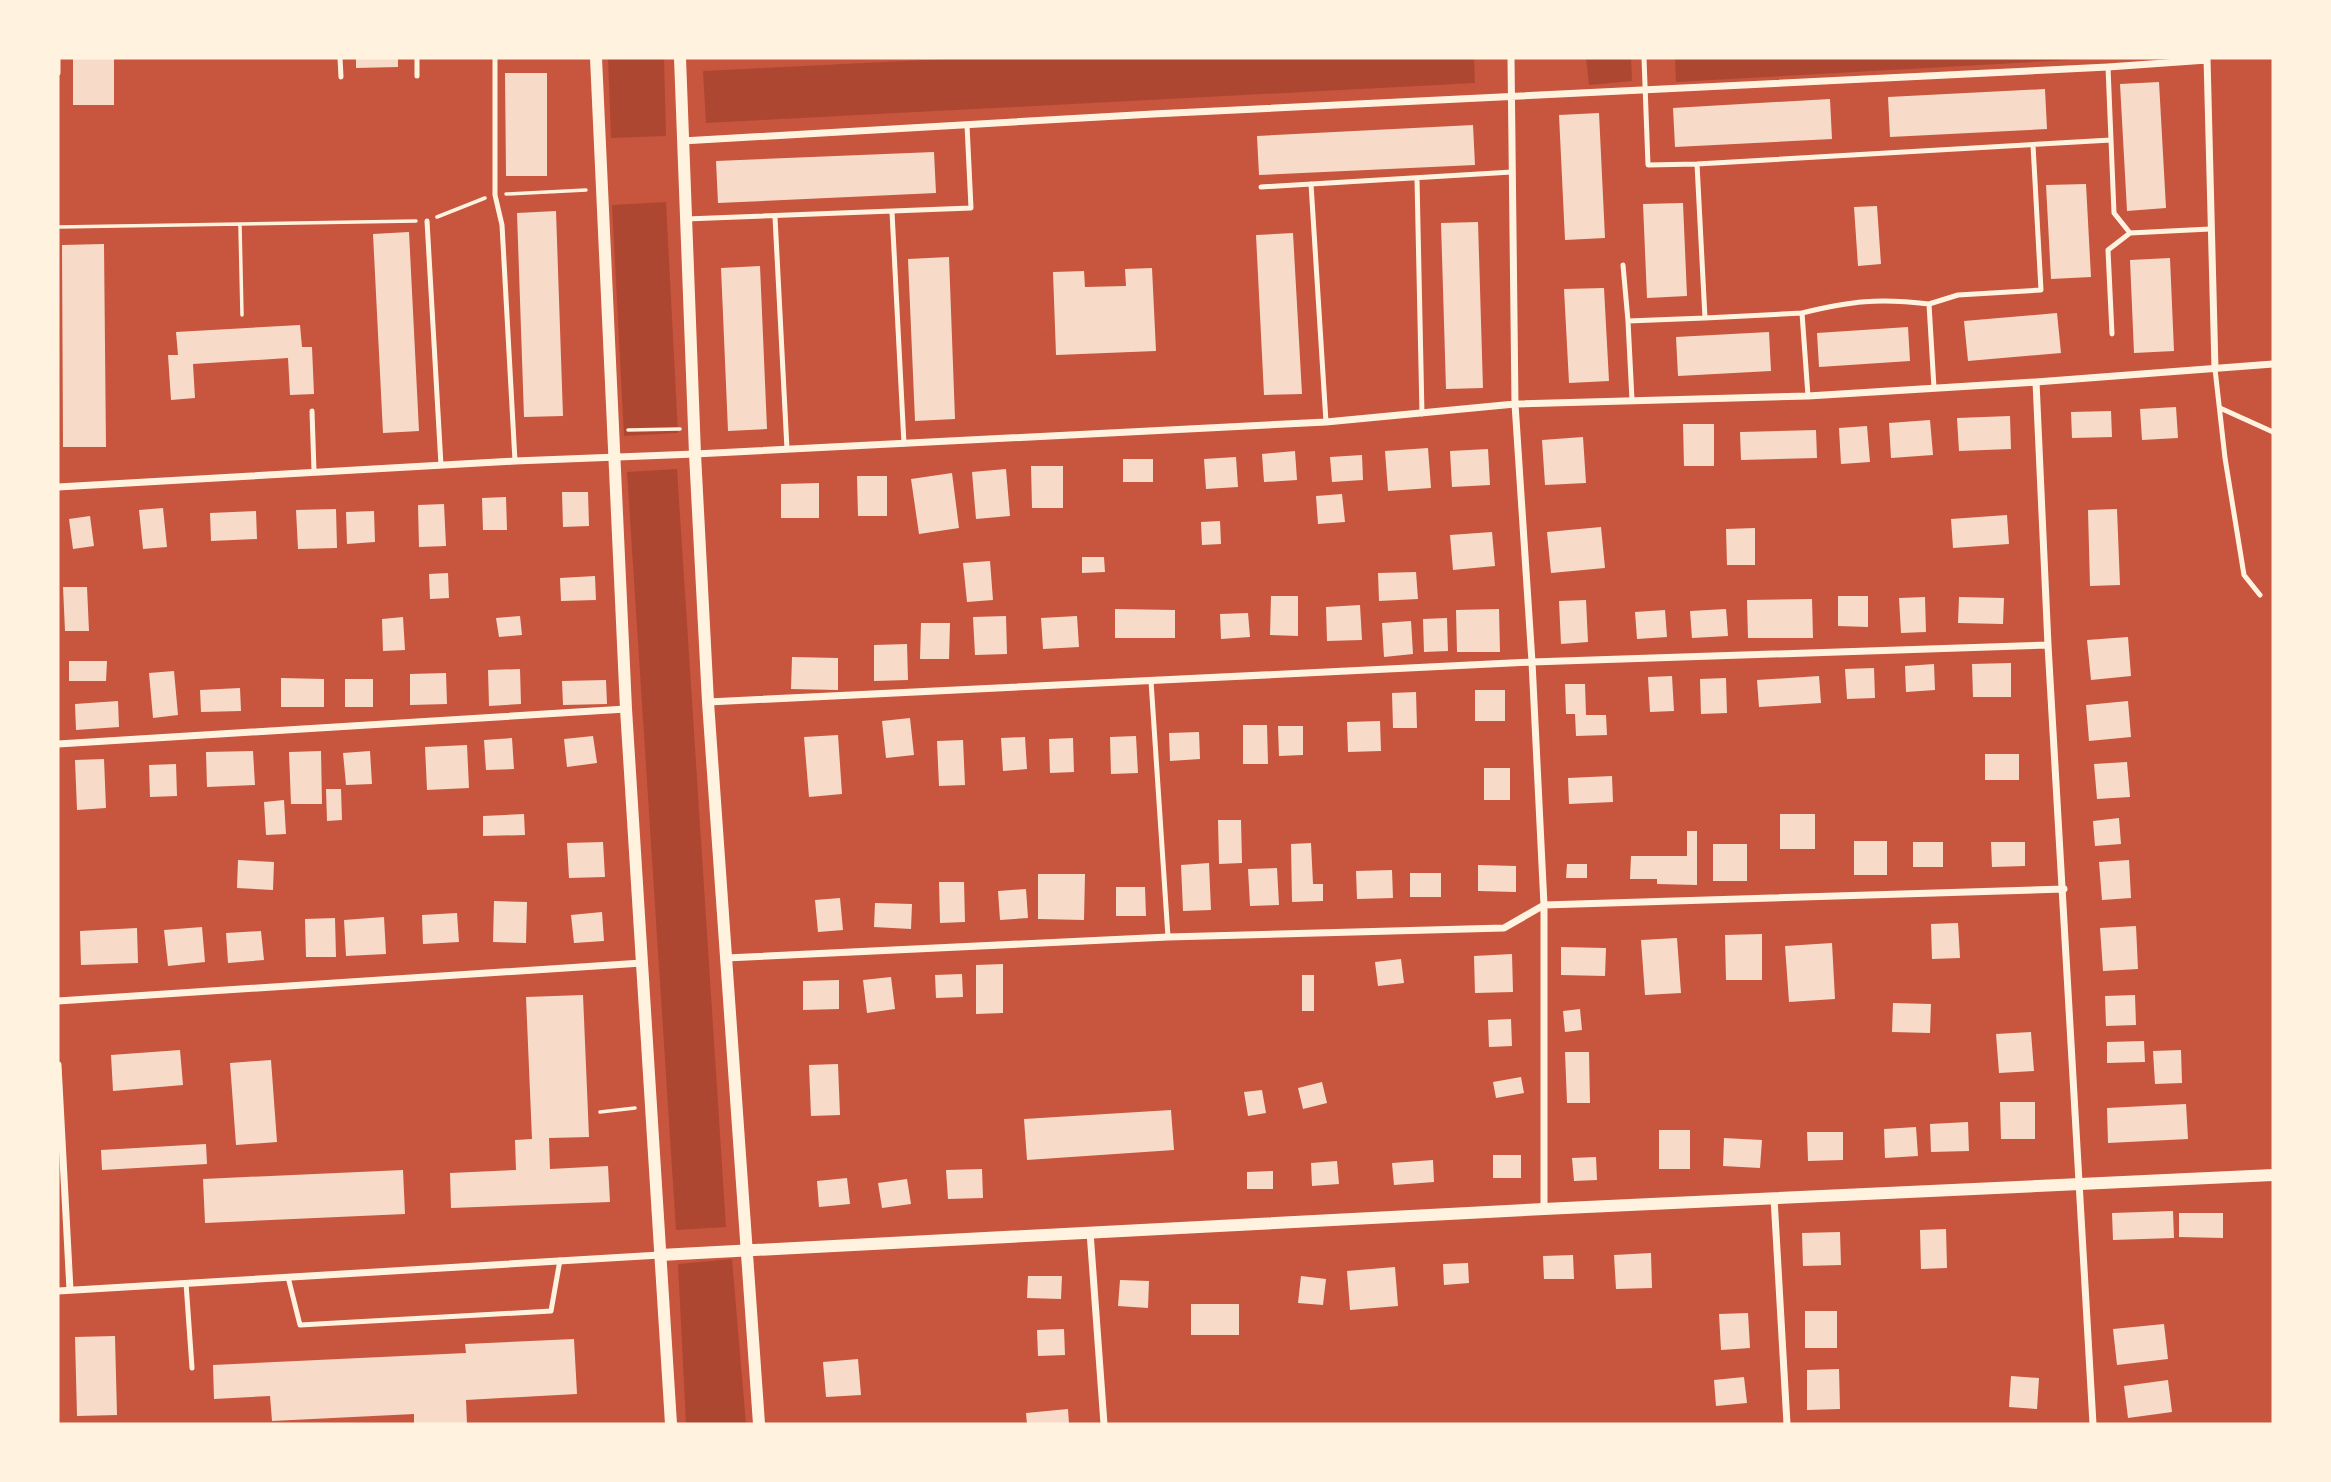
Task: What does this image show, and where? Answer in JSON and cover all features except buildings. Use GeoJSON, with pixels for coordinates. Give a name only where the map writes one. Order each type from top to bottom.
{"type":"FeatureCollection","features":[{"type":"Feature","properties":{"kind":"street"},"geometry":{"type":"LineString","coordinates":[[596,58],[626,709],[671,1424]]}},
{"type":"Feature","properties":{"kind":"street"},"geometry":{"type":"LineString","coordinates":[[680,58],[695,454],[708,702],[759,1424]]}},
{"type":"Feature","properties":{"kind":"street"},"geometry":{"type":"LineString","coordinates":[[1511,58],[1515,404],[1544,905],[1544,1209]]}},
{"type":"Feature","properties":{"kind":"street"},"geometry":{"type":"LineString","coordinates":[[682,141],[2108,67],[2207,59],[2215,369]]}},
{"type":"Feature","properties":{"kind":"street"},"geometry":{"type":"LineString","coordinates":[[58,487],[314,471],[1326,422],[1515,404],[1808,396],[2273,364]]}},
{"type":"Feature","properties":{"kind":"street"},"geometry":{"type":"LineString","coordinates":[[2036,382],[2048,645],[2093,1424]]}},
{"type":"Feature","properties":{"kind":"street"},"geometry":{"type":"LineString","coordinates":[[708,702],[1532,662],[2048,645]]}},
{"type":"Feature","properties":{"kind":"street"},"geometry":{"type":"LineString","coordinates":[[58,744],[626,709]]}},
{"type":"Feature","properties":{"kind":"street"},"geometry":{"type":"LineString","coordinates":[[726,958],[1168,937],[1504,928],[1544,905],[2064,889]]}},
{"type":"Feature","properties":{"kind":"street"},"geometry":{"type":"LineString","coordinates":[[58,1001],[643,963]]}},
{"type":"Feature","properties":{"kind":"street"},"geometry":{"type":"LineString","coordinates":[[58,1065],[70,1290]]}},
{"type":"Feature","properties":{"kind":"street"},"geometry":{"type":"LineString","coordinates":[[58,1291],[745,1249],[2273,1175]]}},
{"type":"Feature","properties":{"kind":"street"},"geometry":{"type":"LineString","coordinates":[[1774,1198],[1787,1424]]}},
{"type":"Feature","properties":{"kind":"street"},"geometry":{"type":"LineString","coordinates":[[1090,1232],[1104,1424]]}},
{"type":"Feature","properties":{"kind":"lane"},"geometry":{"type":"LineString","coordinates":[[58,58],[58,73]]}},
{"type":"Feature","properties":{"kind":"lane"},"geometry":{"type":"LineString","coordinates":[[340,58],[341,77]]}},
{"type":"Feature","properties":{"kind":"lane"},"geometry":{"type":"LineString","coordinates":[[416,58],[417,76]]}},
{"type":"Feature","properties":{"kind":"lane"},"geometry":{"type":"LineString","coordinates":[[495,58],[495,195],[502,225],[515,461]]}},
{"type":"Feature","properties":{"kind":"lane"},"geometry":{"type":"LineString","coordinates":[[1644,58],[1648,165],[2111,140]]}},
{"type":"Feature","properties":{"kind":"lane"},"geometry":{"type":"LineString","coordinates":[[2108,67],[2114,213],[2130,233]]}},
{"type":"Feature","properties":{"kind":"lane"},"geometry":{"type":"LineString","coordinates":[[685,219],[971,208],[967,125]]}},
{"type":"Feature","properties":{"kind":"lane"},"geometry":{"type":"LineString","coordinates":[[1628,321],[1802,313],[1846,302],[1891,300],[1929,304],[1958,295],[2041,290],[2033,145]]}},
{"type":"Feature","properties":{"kind":"lane"},"geometry":{"type":"LineString","coordinates":[[1697,164],[1705,318]]}},
{"type":"Feature","properties":{"kind":"lane"},"geometry":{"type":"LineString","coordinates":[[1261,187],[1512,172]]}},
{"type":"Feature","properties":{"kind":"lane"},"geometry":{"type":"LineString","coordinates":[[1417,179],[1422,414]]}},
{"type":"Feature","properties":{"kind":"lane"},"geometry":{"type":"LineString","coordinates":[[1311,184],[1326,422]]}},
{"type":"Feature","properties":{"kind":"lane"},"geometry":{"type":"LineString","coordinates":[[892,212],[904,444]]}},
{"type":"Feature","properties":{"kind":"lane"},"geometry":{"type":"LineString","coordinates":[[775,217],[787,449]]}},
{"type":"Feature","properties":{"kind":"lane"},"geometry":{"type":"LineString","coordinates":[[427,221],[440,465]]}},
{"type":"Feature","properties":{"kind":"lane"},"geometry":{"type":"LineString","coordinates":[[2112,334],[2108,250],[2130,233],[2210,229]]}},
{"type":"Feature","properties":{"kind":"lane"},"geometry":{"type":"LineString","coordinates":[[1623,265],[1632,400]]}},
{"type":"Feature","properties":{"kind":"lane"},"geometry":{"type":"LineString","coordinates":[[1929,304],[1934,388]]}},
{"type":"Feature","properties":{"kind":"lane"},"geometry":{"type":"LineString","coordinates":[[1802,313],[1808,396]]}},
{"type":"Feature","properties":{"kind":"lane"},"geometry":{"type":"LineString","coordinates":[[2215,369],[2225,458],[2244,575],[2260,595]]}},
{"type":"Feature","properties":{"kind":"lane"},"geometry":{"type":"LineString","coordinates":[[2220,408],[2273,432]]}},
{"type":"Feature","properties":{"kind":"lane"},"geometry":{"type":"LineString","coordinates":[[312,411],[314,471]]}},
{"type":"Feature","properties":{"kind":"lane"},"geometry":{"type":"LineString","coordinates":[[1151,681],[1168,937]]}},
{"type":"Feature","properties":{"kind":"lane"},"geometry":{"type":"LineString","coordinates":[[289,1277],[300,1325],[551,1311],[560,1261]]}},
{"type":"Feature","properties":{"kind":"lane"},"geometry":{"type":"LineString","coordinates":[[186,1283],[192,1368]]}},
{"type":"Feature","properties":{"kind":"path"},"geometry":{"type":"LineString","coordinates":[[58,227],[427,221],[495,195],[601,189]]}},
{"type":"Feature","properties":{"kind":"path"},"geometry":{"type":"LineString","coordinates":[[240,226],[242,315]]}},
{"type":"Feature","properties":{"kind":"path"},"geometry":{"type":"LineString","coordinates":[[612,430],[694,429]]}},
{"type":"Feature","properties":{"kind":"path"},"geometry":{"type":"LineString","coordinates":[[600,1112],[651,1107]]}},
{"type":"Feature","properties":{"kind":"shaded area"},"geometry":{"type":"Polygon","coordinates":[[[608,58],[664,58],[666,136],[611,138],[608,58]]]}},
{"type":"Feature","properties":{"kind":"shaded area"},"geometry":{"type":"Polygon","coordinates":[[[967,58],[1474,58],[1475,83],[706,123],[703,71],[967,58]]]}},
{"type":"Feature","properties":{"kind":"shaded area"},"geometry":{"type":"Polygon","coordinates":[[[1586,58],[1631,58],[1632,81],[1589,85],[1586,58]]]}},
{"type":"Feature","properties":{"kind":"shaded area"},"geometry":{"type":"Polygon","coordinates":[[[1675,58],[2105,58],[1676,82],[1675,58]]]}},
{"type":"Feature","properties":{"kind":"shaded area"},"geometry":{"type":"Polygon","coordinates":[[[666,202],[678,433],[624,436],[612,205],[666,202]]]}},
{"type":"Feature","properties":{"kind":"shaded area"},"geometry":{"type":"Polygon","coordinates":[[[677,469],[726,1227],[676,1230],[627,472],[677,469]]]}},
{"type":"Feature","properties":{"kind":"shaded area"},"geometry":{"type":"Polygon","coordinates":[[[732,1259],[746,1424],[686,1424],[678,1264],[732,1259]]]}}]}
